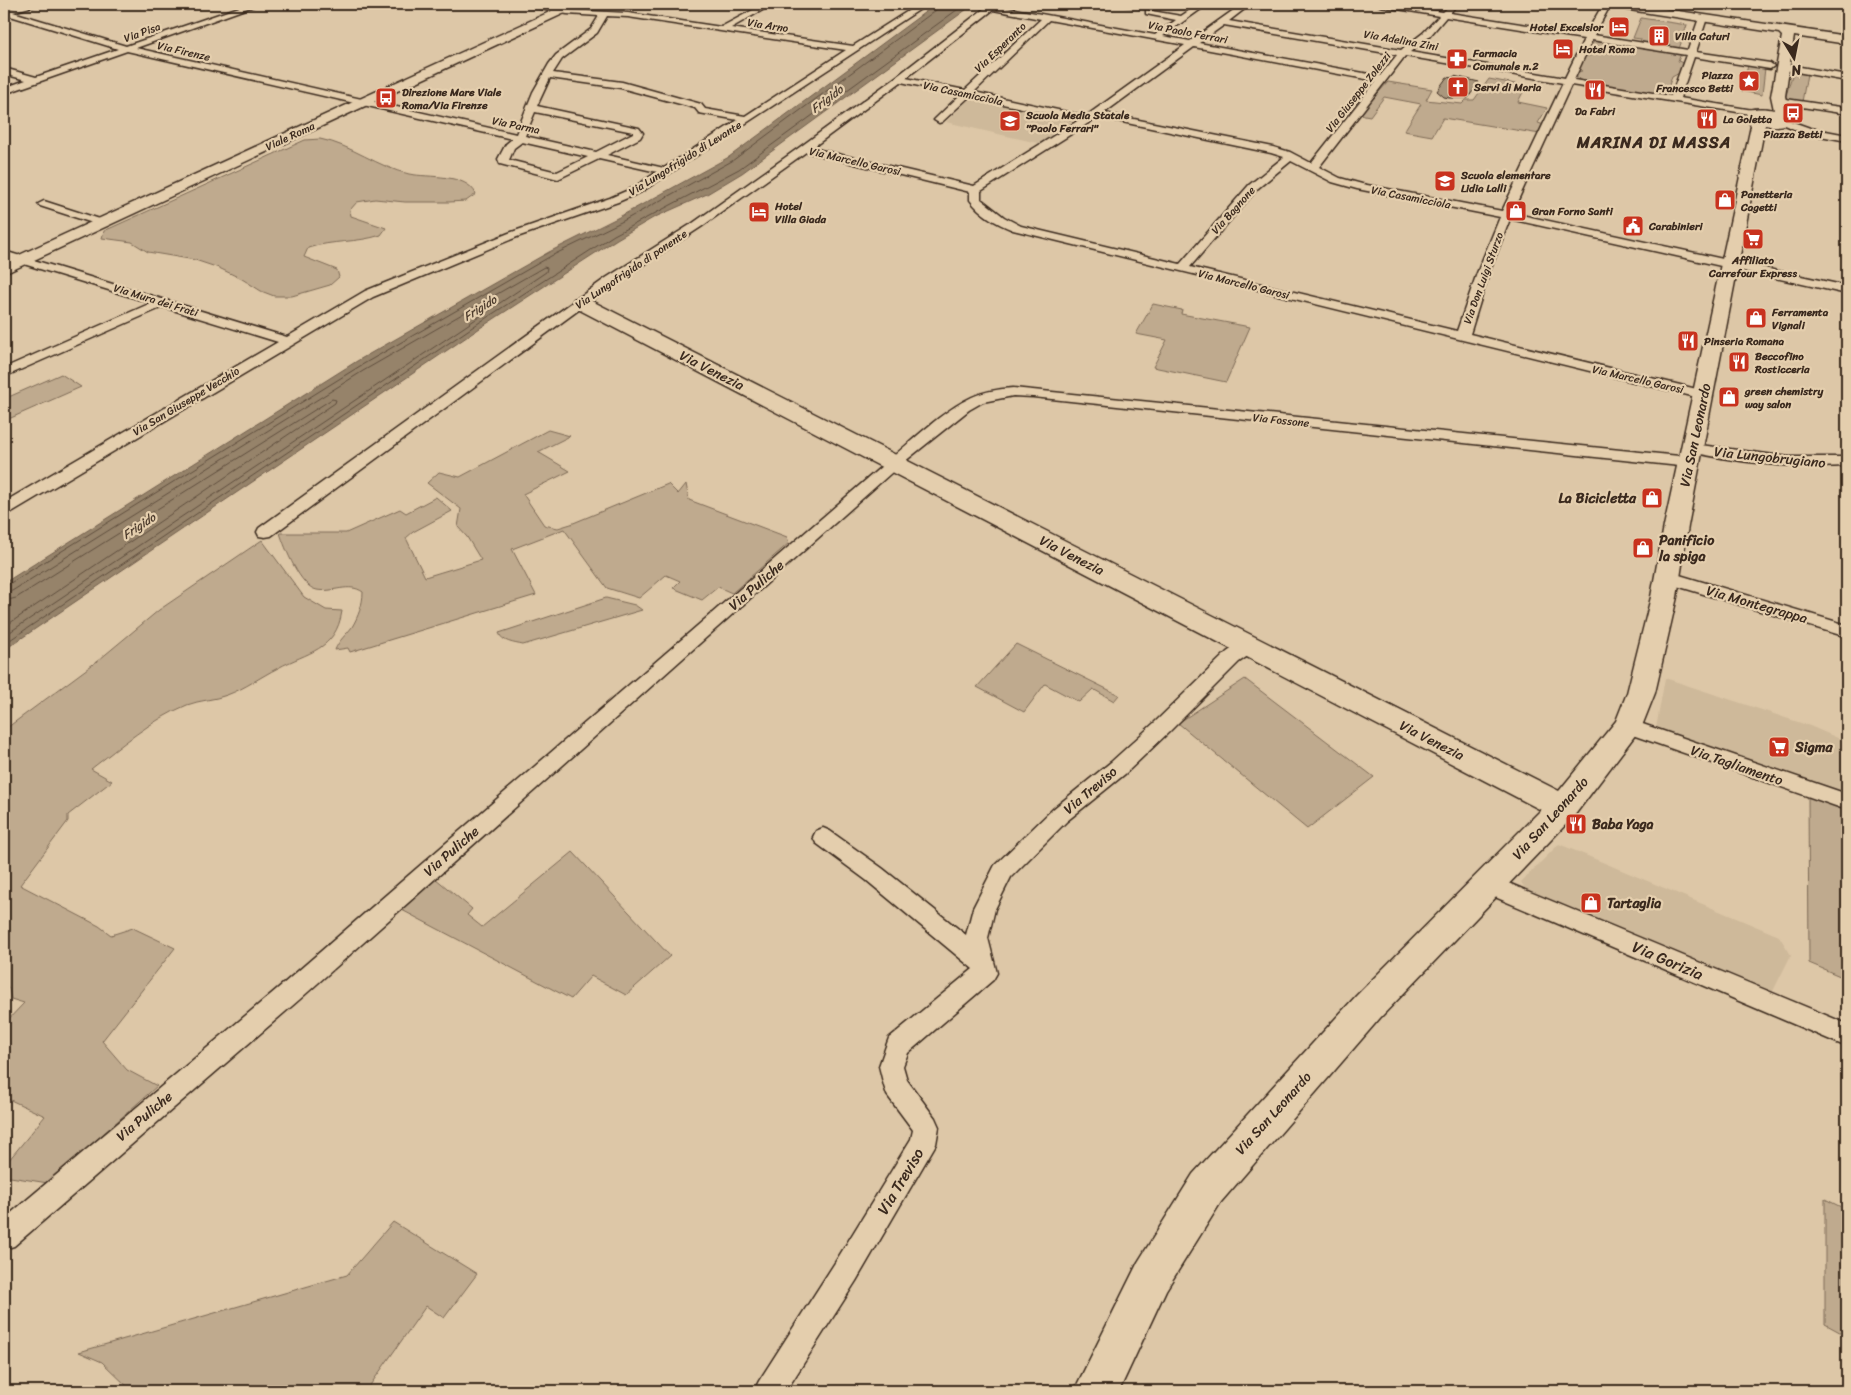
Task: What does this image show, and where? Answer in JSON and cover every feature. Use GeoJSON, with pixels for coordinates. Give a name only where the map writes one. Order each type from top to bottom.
{"type":"FeatureCollection","features":[{"type":"Feature","properties":{"kind":"main road","name":"Viale Roma"},"geometry":{"type":"LineString","coordinates":[[4,269],[576,4]]}},
{"type":"Feature","properties":{"kind":"main road"},"geometry":{"type":"LineString","coordinates":[[1608,4],[1701,21],[1783,30],[1847,40]]}},
{"type":"Feature","properties":{"kind":"main road"},"geometry":{"type":"LineString","coordinates":[[1765,118],[1779,101],[1778,34],[1783,30]]}},
{"type":"Feature","properties":{"kind":"main road"},"geometry":{"type":"LineString","coordinates":[[1765,118],[1766,98],[1777,66]]}},
{"type":"Feature","properties":{"kind":"main road","name":"Via San Leonardo"},"geometry":{"type":"LineString","coordinates":[[1096,1391],[1152,1276],[1207,1188],[1368,1007],[1563,807],[1628,726],[1640,693],[1664,597],[1666,577],[1704,395],[1714,336],[1731,263],[1730,258],[1765,118]]}},
{"type":"Feature","properties":{"kind":"main road","name":"Via Venezia"},"geometry":{"type":"LineString","coordinates":[[580,303],[1563,807]]}},
{"type":"Feature","properties":{"kind":"street"},"geometry":{"type":"LineString","coordinates":[[4,12],[36,4]]}},
{"type":"Feature","properties":{"kind":"street","name":"Via Pisa"},"geometry":{"type":"LineString","coordinates":[[4,91],[255,4]]}},
{"type":"Feature","properties":{"kind":"street"},"geometry":{"type":"LineString","coordinates":[[526,4],[560,11]]}},
{"type":"Feature","properties":{"kind":"street"},"geometry":{"type":"LineString","coordinates":[[723,29],[769,4]]}},
{"type":"Feature","properties":{"kind":"street","name":"Via Lungofrigido di Levante"},"geometry":{"type":"LineString","coordinates":[[369,294],[513,235],[614,200],[637,190],[924,4]]}},
{"type":"Feature","properties":{"kind":"street"},"geometry":{"type":"LineString","coordinates":[[1157,37],[1204,4]]}},
{"type":"Feature","properties":{"kind":"street"},"geometry":{"type":"LineString","coordinates":[[976,190],[1091,116],[1247,4]]}},
{"type":"Feature","properties":{"kind":"street"},"geometry":{"type":"LineString","coordinates":[[1380,4],[1847,78]]}},
{"type":"Feature","properties":{"kind":"street","name":"Via Giuseppe Zolezzi"},"geometry":{"type":"LineString","coordinates":[[1312,169],[1403,53],[1426,35],[1454,4]]}},
{"type":"Feature","properties":{"kind":"street"},"geometry":{"type":"LineString","coordinates":[[1568,82],[1589,37],[1608,4]]}},
{"type":"Feature","properties":{"kind":"street","name":"Via Paolo Ferrari"},"geometry":{"type":"LineString","coordinates":[[993,5],[1381,80]]}},
{"type":"Feature","properties":{"kind":"street","name":"Via Lungofrigido di ponente"},"geometry":{"type":"LineString","coordinates":[[265,532],[625,271],[705,220],[804,149],[899,79],[993,5]]}},
{"type":"Feature","properties":{"kind":"street","name":"Via Arno"},"geometry":{"type":"LineString","coordinates":[[560,11],[628,15],[854,49]]}},
{"type":"Feature","properties":{"kind":"street","name":"Via Firenze"},"geometry":{"type":"LineString","coordinates":[[4,12],[128,49],[362,103]]}},
{"type":"Feature","properties":{"kind":"street"},"geometry":{"type":"LineString","coordinates":[[1149,12],[1183,19]]}},
{"type":"Feature","properties":{"kind":"street"},"geometry":{"type":"LineString","coordinates":[[531,108],[636,130],[638,132],[636,136],[558,176],[504,162],[503,159],[510,146],[519,138],[531,108],[547,75],[559,58],[594,31],[604,15]]}},
{"type":"Feature","properties":{"kind":"street","name":"Via Esperanto"},"geometry":{"type":"LineString","coordinates":[[939,120],[1048,17]]}},
{"type":"Feature","properties":{"kind":"street"},"geometry":{"type":"LineString","coordinates":[[1675,100],[1701,21]]}},
{"type":"Feature","properties":{"kind":"street","name":"Via Adelina Zini"},"geometry":{"type":"LineString","coordinates":[[1222,22],[1675,100],[1765,118],[1808,131],[1847,138]]}},
{"type":"Feature","properties":{"kind":"street"},"geometry":{"type":"LineString","coordinates":[[4,71],[36,80]]}},
{"type":"Feature","properties":{"kind":"street"},"geometry":{"type":"LineString","coordinates":[[547,75],[622,85],[698,106],[702,111],[747,119]]}},
{"type":"Feature","properties":{"kind":"street","name":"Via Casamicciola"},"geometry":{"type":"LineString","coordinates":[[899,79],[1273,150],[1336,180],[1361,187],[1731,263]]}},
{"type":"Feature","properties":{"kind":"street","name":"Via Don Luigi Sturzo"},"geometry":{"type":"LineString","coordinates":[[1462,337],[1483,273],[1506,216],[1568,82]]}},
{"type":"Feature","properties":{"kind":"street"},"geometry":{"type":"LineString","coordinates":[[1779,101],[1847,111]]}},
{"type":"Feature","properties":{"kind":"street","name":"Via Parma"},"geometry":{"type":"LineString","coordinates":[[362,103],[665,171]]}},
{"type":"Feature","properties":{"kind":"street","name":"Via Marcello Garosi"},"geometry":{"type":"LineString","coordinates":[[804,149],[976,190],[975,200],[995,217],[1009,225],[1050,237],[1704,395]]}},
{"type":"Feature","properties":{"kind":"street","name":"Via Bagnone"},"geometry":{"type":"LineString","coordinates":[[1182,269],[1253,187],[1290,157]]}},
{"type":"Feature","properties":{"kind":"street"},"geometry":{"type":"LineString","coordinates":[[44,204],[102,223]]}},
{"type":"Feature","properties":{"kind":"street","name":"Via Mura dei Frati"},"geometry":{"type":"LineString","coordinates":[[4,254],[288,341]]}},
{"type":"Feature","properties":{"kind":"street"},"geometry":{"type":"LineString","coordinates":[[1731,263],[1847,290]]}},
{"type":"Feature","properties":{"kind":"street","name":"Via San Giuseppe Vecchio"},"geometry":{"type":"LineString","coordinates":[[4,509],[369,294]]}},
{"type":"Feature","properties":{"kind":"street"},"geometry":{"type":"LineString","coordinates":[[4,373],[164,302]]}},
{"type":"Feature","properties":{"kind":"street","name":"Via Fossone"},"geometry":{"type":"LineString","coordinates":[[894,463],[971,403],[994,394],[1013,392],[1691,455]]}},
{"type":"Feature","properties":{"kind":"street","name":"Via Lungobrugiano"},"geometry":{"type":"LineString","coordinates":[[1691,455],[1825,464],[1847,462]]}},
{"type":"Feature","properties":{"kind":"street","name":"Via Puliche"},"geometry":{"type":"LineString","coordinates":[[4,1236],[291,992],[894,463]]}},
{"type":"Feature","properties":{"kind":"street","name":"Via Montegrappa"},"geometry":{"type":"LineString","coordinates":[[1666,577],[1847,631]]}},
{"type":"Feature","properties":{"kind":"street","name":"Via Treviso"},"geometry":{"type":"LineString","coordinates":[[769,1391],[846,1271],[923,1144],[926,1127],[896,1086],[891,1066],[898,1046],[985,973],[977,938],[984,908],[1003,871],[1060,815],[1118,768],[1233,657],[1249,646]]}},
{"type":"Feature","properties":{"kind":"street","name":"Via Tagliamento"},"geometry":{"type":"LineString","coordinates":[[1628,726],[1847,802]]}},
{"type":"Feature","properties":{"kind":"street"},"geometry":{"type":"LineString","coordinates":[[823,837],[874,874],[982,961]]}},
{"type":"Feature","properties":{"kind":"street","name":"Via Gorizia"},"geometry":{"type":"LineString","coordinates":[[1489,884],[1847,1036]]}},
{"type":"Feature","properties":{"kind":"shaded area"},"geometry":{"type":"Polygon","coordinates":[[[1108,4],[1169,4],[1158,12],[1108,4]]]}},
{"type":"Feature","properties":{"kind":"shaded area"},"geometry":{"type":"Polygon","coordinates":[[[1641,18],[1687,25],[1679,49],[1640,43],[1641,39],[1633,38],[1641,18]]]}},
{"type":"Feature","properties":{"kind":"shaded area"},"geometry":{"type":"Polygon","coordinates":[[[1596,41],[1681,54],[1678,61],[1683,63],[1683,71],[1672,77],[1665,95],[1578,81],[1579,79],[1574,75],[1576,72],[1582,71],[1578,68],[1579,66],[1582,64],[1585,56],[1590,56],[1592,53],[1587,47],[1596,41]]]}},
{"type":"Feature","properties":{"kind":"shaded area"},"geometry":{"type":"Polygon","coordinates":[[[1748,65],[1765,68],[1762,95],[1742,91],[1748,65]]]}},
{"type":"Feature","properties":{"kind":"shaded area"},"geometry":{"type":"Polygon","coordinates":[[[1793,72],[1807,74],[1802,102],[1785,99],[1793,72]]]}},
{"type":"Feature","properties":{"kind":"shaded area"},"geometry":{"type":"Polygon","coordinates":[[[1489,79],[1526,86],[1518,102],[1547,108],[1538,123],[1544,125],[1540,134],[1443,118],[1432,136],[1404,131],[1421,104],[1384,97],[1370,116],[1359,114],[1388,82],[1432,89],[1426,100],[1462,104],[1466,100],[1474,100],[1489,79]]]}},
{"type":"Feature","properties":{"kind":"shaded area","name":"Scuola Media Statale \"Paolo Ferrari\""},"geometry":{"type":"Polygon","coordinates":[[[973,98],[1075,120],[1042,144],[946,122],[968,100],[973,98]]]}},
{"type":"Feature","properties":{"kind":"shaded area"},"geometry":{"type":"Polygon","coordinates":[[[320,139],[343,146],[397,171],[456,179],[471,187],[476,194],[466,201],[405,202],[375,199],[357,202],[350,210],[351,216],[386,228],[381,235],[372,238],[317,245],[308,248],[304,257],[337,270],[339,277],[330,285],[292,296],[274,296],[219,268],[195,260],[148,252],[132,242],[102,238],[104,231],[305,140],[320,139]]]}},
{"type":"Feature","properties":{"kind":"shaded area"},"geometry":{"type":"Polygon","coordinates":[[[1153,304],[1182,310],[1181,314],[1250,327],[1226,382],[1153,367],[1167,340],[1136,334],[1153,304]]]}},
{"type":"Feature","properties":{"kind":"shaded area"},"geometry":{"type":"Polygon","coordinates":[[[61,374],[81,387],[4,421],[4,399],[61,374]]]}},
{"type":"Feature","properties":{"kind":"shaded area"},"geometry":{"type":"Polygon","coordinates":[[[548,430],[570,436],[538,452],[570,471],[523,494],[544,525],[558,528],[571,524],[668,484],[678,494],[686,484],[689,500],[787,537],[789,543],[732,593],[718,587],[702,600],[673,588],[680,581],[666,575],[639,598],[607,588],[564,529],[512,549],[536,595],[350,652],[348,648],[335,650],[356,619],[361,606],[363,592],[352,588],[323,591],[311,587],[299,575],[280,533],[346,533],[400,509],[406,513],[436,497],[452,511],[413,532],[406,538],[425,577],[481,560],[467,537],[458,527],[461,509],[427,483],[439,472],[460,477],[548,430]]]}},
{"type":"Feature","properties":{"kind":"shaded area"},"geometry":{"type":"Polygon","coordinates":[[[262,540],[304,597],[326,610],[342,611],[334,635],[319,648],[234,692],[222,697],[187,705],[161,718],[91,769],[112,781],[68,815],[68,821],[20,885],[99,926],[111,935],[133,928],[175,948],[102,1041],[127,1070],[157,1086],[48,1183],[4,1176],[4,1166],[45,1116],[4,1097],[4,1024],[24,1003],[11,999],[9,988],[4,984],[4,730],[100,659],[159,610],[262,540]]]}},
{"type":"Feature","properties":{"kind":"shaded area"},"geometry":{"type":"Polygon","coordinates":[[[606,598],[635,605],[642,610],[523,645],[506,640],[499,633],[606,598]]]}},
{"type":"Feature","properties":{"kind":"shaded area"},"geometry":{"type":"Polygon","coordinates":[[[1016,644],[1119,695],[1114,701],[1093,689],[1079,702],[1045,684],[1024,712],[977,687],[1016,644]]]}},
{"type":"Feature","properties":{"kind":"shaded area"},"geometry":{"type":"Polygon","coordinates":[[[1665,678],[1810,726],[1847,742],[1847,799],[1655,734],[1665,678]]]}},
{"type":"Feature","properties":{"kind":"shaded area"},"geometry":{"type":"Polygon","coordinates":[[[1245,679],[1374,777],[1307,829],[1178,723],[1245,679]]]}},
{"type":"Feature","properties":{"kind":"shaded area"},"geometry":{"type":"Polygon","coordinates":[[[1808,794],[1847,807],[1847,979],[1809,963],[1808,794]]]}},
{"type":"Feature","properties":{"kind":"shaded area"},"geometry":{"type":"Polygon","coordinates":[[[1559,844],[1779,936],[1791,955],[1771,995],[1526,890],[1521,882],[1559,844]]]}},
{"type":"Feature","properties":{"kind":"shaded area"},"geometry":{"type":"Polygon","coordinates":[[[573,852],[670,956],[626,995],[591,976],[571,999],[400,909],[435,878],[472,909],[467,915],[482,927],[573,852]]]}},
{"type":"Feature","properties":{"kind":"shaded area"},"geometry":{"type":"Polygon","coordinates":[[[1825,1199],[1847,1210],[1847,1336],[1825,1324],[1825,1199]]]}},
{"type":"Feature","properties":{"kind":"shaded area"},"geometry":{"type":"Polygon","coordinates":[[[393,1222],[477,1274],[444,1318],[426,1306],[366,1391],[304,1391],[301,1389],[297,1391],[132,1391],[102,1362],[79,1352],[347,1275],[393,1222]]]}},
{"type":"Feature","properties":{"kind":"water","name":"Frigido"},"geometry":{"type":"Polygon","coordinates":[[[936,4],[974,4],[742,173],[707,194],[653,218],[617,239],[480,328],[4,650],[4,583],[357,361],[549,252],[621,216],[729,157],[936,4]]]}},
{"type":"Feature","properties":{"kind":"building","name":"Servi di Maria"},"geometry":{"type":"Polygon","coordinates":[[[1454,76],[1479,82],[1468,98],[1444,97],[1437,91],[1447,77],[1452,78],[1454,76]]]}},
{"type":"Feature","properties":{"kind":"place","name":"Hotel Excelsior"},"geometry":{"type":"Point","coordinates":[1619,27]}},
{"type":"Feature","properties":{"kind":"place","name":"Villa Caturi"},"geometry":{"type":"Point","coordinates":[1659,36]}},
{"type":"Feature","properties":{"kind":"place","name":"Hotel Roma"},"geometry":{"type":"Point","coordinates":[1563,49]}},
{"type":"Feature","properties":{"kind":"place","name":"Farmacia Comunale n.2"},"geometry":{"type":"Point","coordinates":[1457,59]}},
{"type":"Feature","properties":{"kind":"place","name":"Piazza Francesco Betti"},"geometry":{"type":"Point","coordinates":[1749,81]}},
{"type":"Feature","properties":{"kind":"place","name":"Servi di Maria"},"geometry":{"type":"Point","coordinates":[1458,87]}},
{"type":"Feature","properties":{"kind":"place","name":"Da Fabri"},"geometry":{"type":"Point","coordinates":[1595,90]}},
{"type":"Feature","properties":{"kind":"place","name":"Direzione Mare Viale Roma/Via Firenze"},"geometry":{"type":"Point","coordinates":[386,98]}},
{"type":"Feature","properties":{"kind":"place","name":"Piazza Betti"},"geometry":{"type":"Point","coordinates":[1793,113]}},
{"type":"Feature","properties":{"kind":"place","name":"La Goletta"},"geometry":{"type":"Point","coordinates":[1707,119]}},
{"type":"Feature","properties":{"kind":"place","name":"Scuola Media Statale \"Paolo Ferrari\""},"geometry":{"type":"Point","coordinates":[1010,121]}},
{"type":"Feature","properties":{"kind":"place","name":"Scuola elementare Lidia Lalli"},"geometry":{"type":"Point","coordinates":[1445,181]}},
{"type":"Feature","properties":{"kind":"place","name":"Panetteria Cagetti"},"geometry":{"type":"Point","coordinates":[1725,200]}},
{"type":"Feature","properties":{"kind":"place","name":"Gran Forno Santi"},"geometry":{"type":"Point","coordinates":[1516,211]}},
{"type":"Feature","properties":{"kind":"place","name":"Hotel Villa Giada"},"geometry":{"type":"Point","coordinates":[759,212]}},
{"type":"Feature","properties":{"kind":"place","name":"Carabinieri"},"geometry":{"type":"Point","coordinates":[1633,226]}},
{"type":"Feature","properties":{"kind":"place","name":"Affiliato Carrefour Express"},"geometry":{"type":"Point","coordinates":[1753,239]}},
{"type":"Feature","properties":{"kind":"place","name":"Ferramenta Vignali"},"geometry":{"type":"Point","coordinates":[1756,318]}},
{"type":"Feature","properties":{"kind":"place","name":"Pinseria Romana"},"geometry":{"type":"Point","coordinates":[1688,341]}},
{"type":"Feature","properties":{"kind":"place","name":"Beccofino Rosticceria"},"geometry":{"type":"Point","coordinates":[1739,362]}},
{"type":"Feature","properties":{"kind":"place","name":"green chemistry way salon"},"geometry":{"type":"Point","coordinates":[1729,397]}},
{"type":"Feature","properties":{"kind":"place","name":"La Bicicletta"},"geometry":{"type":"Point","coordinates":[1652,498]}},
{"type":"Feature","properties":{"kind":"place","name":"Panificio la spiga"},"geometry":{"type":"Point","coordinates":[1643,548]}},
{"type":"Feature","properties":{"kind":"place","name":"Sigma"},"geometry":{"type":"Point","coordinates":[1779,747]}},
{"type":"Feature","properties":{"kind":"place","name":"Baba Yaga"},"geometry":{"type":"Point","coordinates":[1576,824]}},
{"type":"Feature","properties":{"kind":"place","name":"Tartaglia"},"geometry":{"type":"Point","coordinates":[1591,903]}},
{"type":"Feature","properties":{"kind":"district","name":"MARINA DI MASSA"},"geometry":{"type":"Point","coordinates":[1654,142]}}]}
